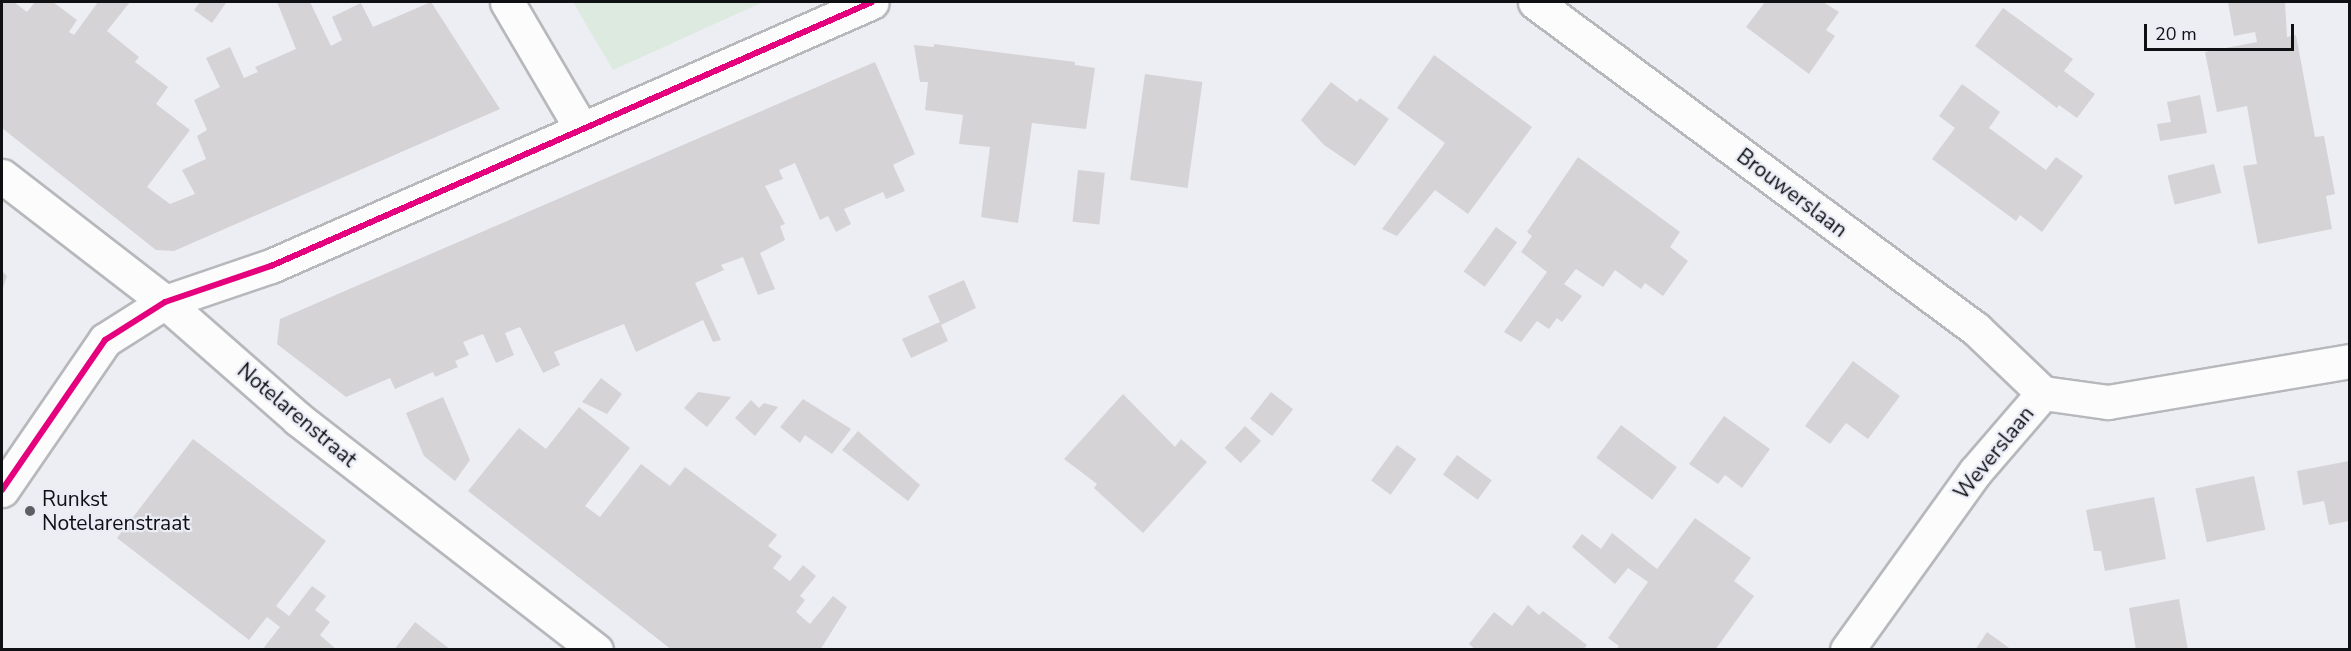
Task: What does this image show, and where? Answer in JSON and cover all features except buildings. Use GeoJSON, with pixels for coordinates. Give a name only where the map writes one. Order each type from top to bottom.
{"type":"FeatureCollection","features":[{"type":"Feature","properties":{"kind":"street"},"geometry":{"type":"LineString","coordinates":[[507,2],[581,128]]}},
{"type":"Feature","properties":{"kind":"street"},"geometry":{"type":"LineString","coordinates":[[2,490],[105,340],[165,302],[271,266],[872,2]]}},
{"type":"Feature","properties":{"kind":"street","name":"Brouwerslaan"},"geometry":{"type":"LineString","coordinates":[[1535,2],[1976,329],[2043,393]]}},
{"type":"Feature","properties":{"kind":"street","name":"Notelarenstraat"},"geometry":{"type":"LineString","coordinates":[[2,176],[165,302],[298,419],[596,650]]}},
{"type":"Feature","properties":{"kind":"street","name":"Weverslaan"},"geometry":{"type":"LineString","coordinates":[[1848,650],[1975,472],[2043,393],[2108,402],[2349,361]]}},
{"type":"Feature","properties":{"kind":"shaded area"},"geometry":{"type":"Polygon","coordinates":[[[573,2],[763,2],[613,70],[573,2]]]}},
{"type":"Feature","properties":{"kind":"transit line"},"geometry":{"type":"LineString","coordinates":[[2,490],[105,340],[165,302],[271,266],[872,2]]}},
{"type":"Feature","properties":{"kind":"place","name":"Runkst Notelarenstraat"},"geometry":{"type":"Point","coordinates":[30,511]}}]}
